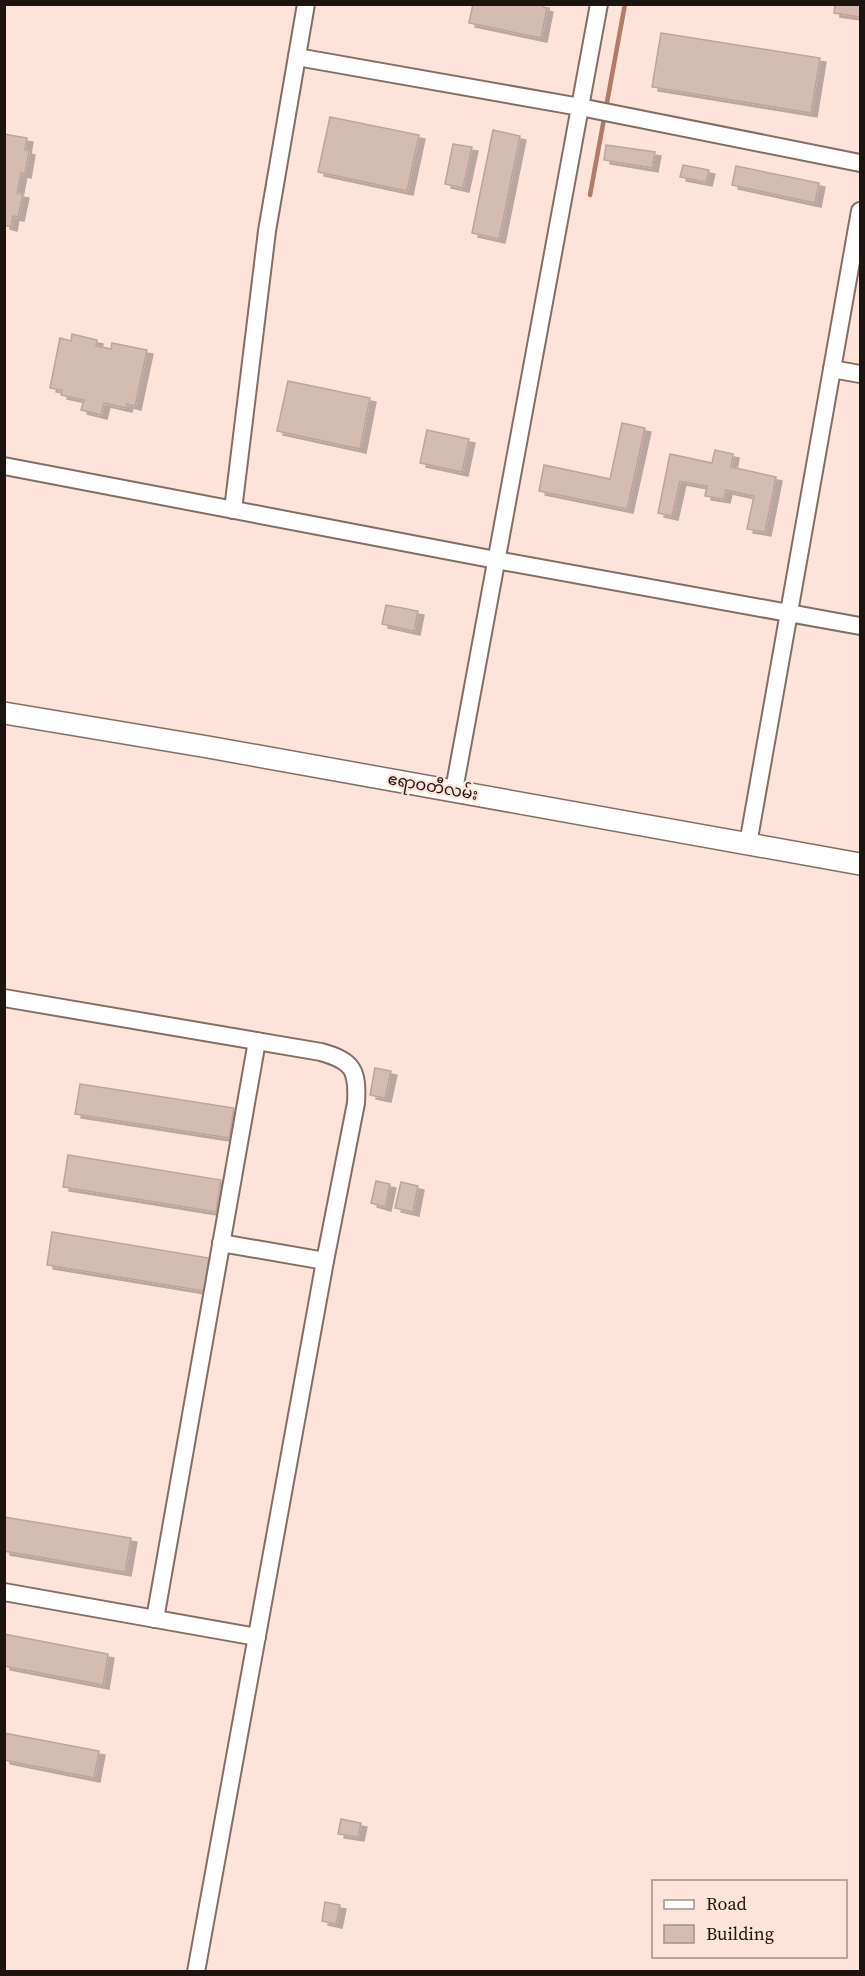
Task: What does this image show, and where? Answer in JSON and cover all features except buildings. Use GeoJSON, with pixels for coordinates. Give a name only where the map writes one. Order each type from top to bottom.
{"type":"FeatureCollection","features":[{"type":"Feature","properties":{"kind":"street"},"geometry":{"type":"LineString","coordinates":[[233,510],[267,231],[306,4]]}},
{"type":"Feature","properties":{"kind":"street"},"geometry":{"type":"LineString","coordinates":[[454,790],[599,4]]}},
{"type":"Feature","properties":{"kind":"street"},"geometry":{"type":"LineString","coordinates":[[297,57],[580,107],[861,163]]}},
{"type":"Feature","properties":{"kind":"street"},"geometry":{"type":"LineString","coordinates":[[748,844],[861,211]]}},
{"type":"Feature","properties":{"kind":"street"},"geometry":{"type":"LineString","coordinates":[[832,369],[861,374]]}},
{"type":"Feature","properties":{"kind":"street"},"geometry":{"type":"LineString","coordinates":[[4,466],[496,560],[861,626]]}},
{"type":"Feature","properties":{"kind":"street","name":"ဧရာဝတီလမ်း"},"geometry":{"type":"LineString","coordinates":[[4,713],[454,790],[861,864]]}},
{"type":"Feature","properties":{"kind":"street"},"geometry":{"type":"LineString","coordinates":[[4,998],[321,1052],[338,1057],[349,1065],[357,1081],[356,1103],[325,1261],[196,1971]]}},
{"type":"Feature","properties":{"kind":"street"},"geometry":{"type":"LineString","coordinates":[[155,1619],[257,1041]]}},
{"type":"Feature","properties":{"kind":"street"},"geometry":{"type":"LineString","coordinates":[[221,1243],[325,1261]]}},
{"type":"Feature","properties":{"kind":"street"},"geometry":{"type":"LineString","coordinates":[[4,1592],[257,1637]]}},
{"type":"Feature","properties":{"kind":"waterway"},"geometry":{"type":"LineString","coordinates":[[590,195],[625,4]]}}]}
